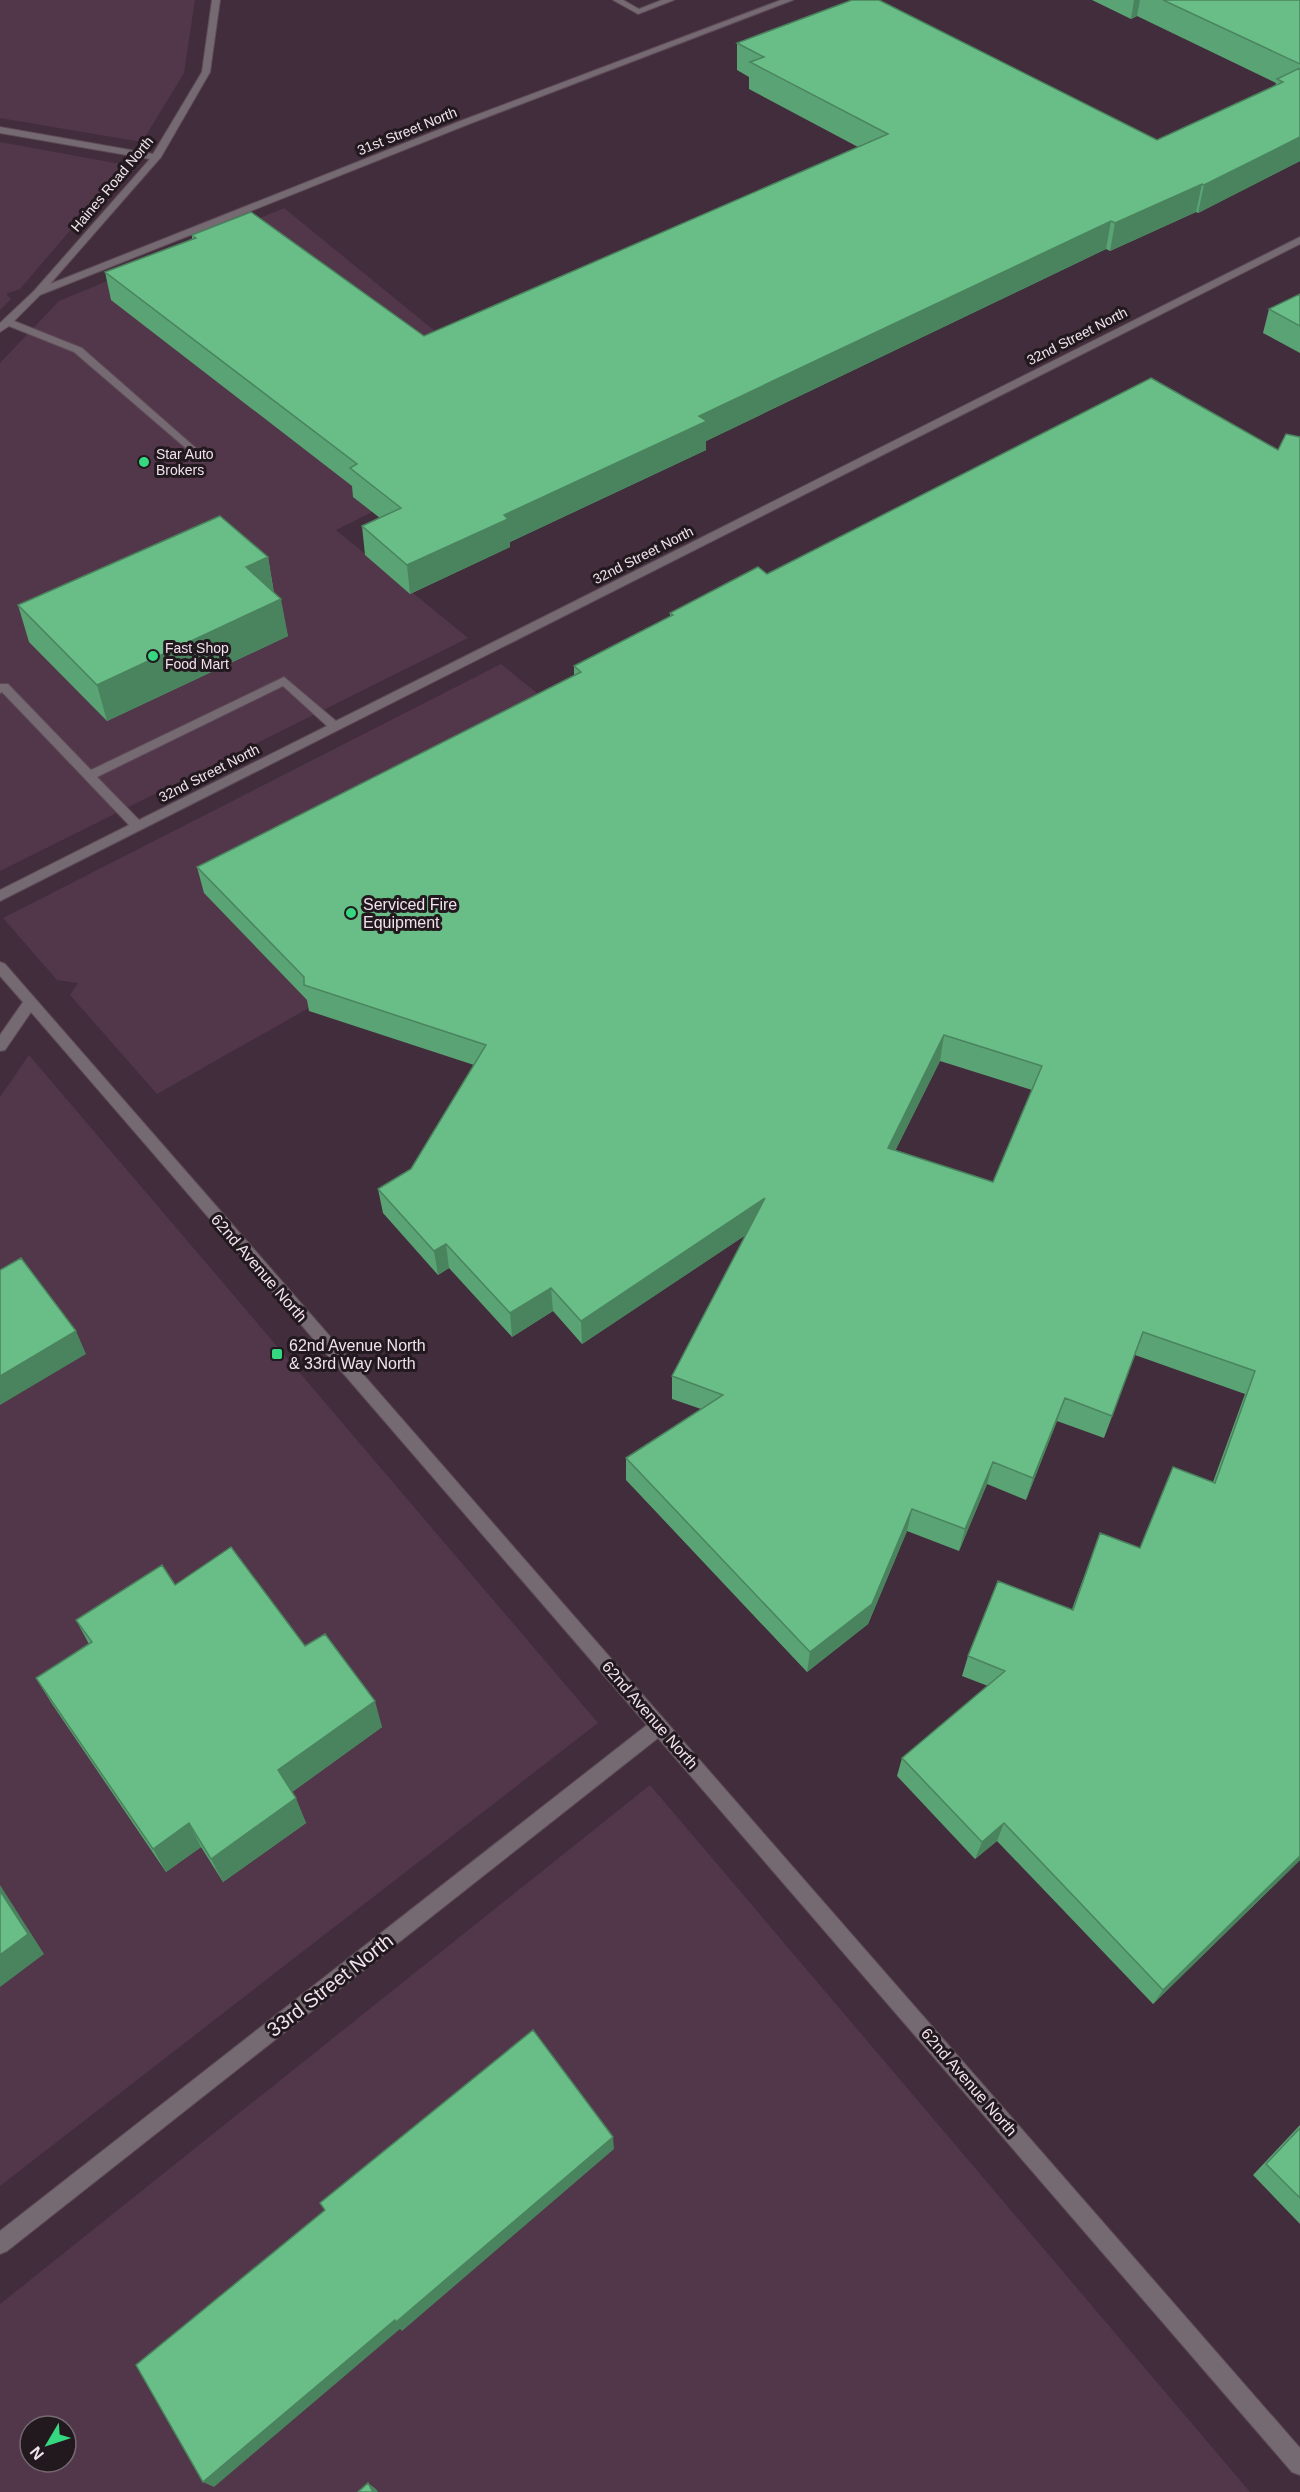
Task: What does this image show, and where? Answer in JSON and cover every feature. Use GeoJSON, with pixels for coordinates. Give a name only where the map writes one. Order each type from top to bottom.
{"type":"FeatureCollection","features":[{"type":"Feature","properties":{"kind":"street","name":"Haines Road North"},"geometry":{"type":"LineString","coordinates":[[4,326],[37,293],[156,157],[206,72],[216,0]]}},
{"type":"Feature","properties":{"kind":"street"},"geometry":{"type":"LineString","coordinates":[[617,0],[638,12],[670,0]]}},
{"type":"Feature","properties":{"kind":"street","name":"31st Street North"},"geometry":{"type":"LineString","coordinates":[[37,293],[466,122],[789,0]]}},
{"type":"Feature","properties":{"kind":"street"},"geometry":{"type":"LineString","coordinates":[[0,130],[156,157]]}},
{"type":"Feature","properties":{"kind":"street","name":"32nd Street North"},"geometry":{"type":"LineString","coordinates":[[0,896],[1300,240]]}},
{"type":"Feature","properties":{"kind":"street"},"geometry":{"type":"LineString","coordinates":[[4,326],[78,350],[202,459]]}},
{"type":"Feature","properties":{"kind":"street"},"geometry":{"type":"LineString","coordinates":[[88,776],[284,681],[335,727]]}},
{"type":"Feature","properties":{"kind":"street"},"geometry":{"type":"LineString","coordinates":[[0,689],[4,687],[137,826]]}},
{"type":"Feature","properties":{"kind":"street","name":"62nd Avenue North"},"geometry":{"type":"LineString","coordinates":[[0,967],[1300,2464]]}},
{"type":"Feature","properties":{"kind":"street"},"geometry":{"type":"LineString","coordinates":[[0,1046],[30,1002]]}},
{"type":"Feature","properties":{"kind":"street","name":"33rd Street North"},"geometry":{"type":"LineString","coordinates":[[0,2244],[660,1726]]}},
{"type":"Feature","properties":{"kind":"shaded area"},"geometry":{"type":"Polygon","coordinates":[[[0,0],[195,0],[184,73],[142,142],[0,118],[0,0]]]}},
{"type":"Feature","properties":{"kind":"shaded area"},"geometry":{"type":"Polygon","coordinates":[[[0,142],[126,165],[20,289],[6,294],[11,299],[0,310],[0,142]]]}},
{"type":"Feature","properties":{"kind":"shaded area"},"geometry":{"type":"Polygon","coordinates":[[[284,208],[549,424],[336,530],[468,638],[0,871],[0,363],[59,301],[284,208]]]}},
{"type":"Feature","properties":{"kind":"shaded area"},"geometry":{"type":"Polygon","coordinates":[[[501,664],[672,802],[157,1094],[70,995],[78,983],[57,980],[3,918],[501,664]]]}},
{"type":"Feature","properties":{"kind":"shaded area"},"geometry":{"type":"Polygon","coordinates":[[[29,1055],[598,1723],[0,2186],[0,1097],[29,1055]]]}},
{"type":"Feature","properties":{"kind":"shaded area"},"geometry":{"type":"Polygon","coordinates":[[[650,1785],[1250,2492],[0,2492],[0,2304],[650,1785]]]}},
{"type":"Feature","properties":{"kind":"building"},"geometry":{"type":"Polygon","coordinates":[[[852,0],[879,0],[1157,140],[1283,82],[1277,79],[1300,68],[1300,137],[1204,185],[1115,223],[1111,221],[699,416],[707,421],[504,515],[508,519],[407,565],[362,526],[401,508],[350,468],[357,464],[105,272],[196,238],[192,235],[251,212],[424,336],[888,134],[750,62],[764,57],[737,43],[852,0]]]}},
{"type":"Feature","properties":{"kind":"building"},"geometry":{"type":"Polygon","coordinates":[[[1163,0],[1300,0],[1300,64],[1163,0]]]}},
{"type":"Feature","properties":{"kind":"building"},"geometry":{"type":"Polygon","coordinates":[[[1300,294],[1300,326],[1269,309],[1300,294]]]}},
{"type":"Feature","properties":{"kind":"building"},"geometry":{"type":"Polygon","coordinates":[[[1151,378],[1278,450],[1286,434],[1300,437],[1300,1856],[1163,1990],[1004,1823],[982,1842],[902,1758],[1005,1671],[968,1656],[998,1581],[1073,1610],[1100,1533],[1140,1548],[1173,1467],[1215,1483],[1255,1371],[1143,1332],[1112,1416],[1065,1398],[1033,1478],[993,1462],[965,1529],[912,1509],[872,1604],[810,1652],[626,1458],[723,1395],[672,1376],[765,1198],[581,1321],[551,1288],[510,1313],[446,1244],[434,1251],[378,1189],[411,1169],[486,1045],[304,985],[304,977],[197,867],[581,672],[574,666],[673,615],[670,613],[758,567],[767,574],[1151,378]],[[944,1035],[888,1148],[993,1182],[1042,1066],[944,1035]]]}},
{"type":"Feature","properties":{"kind":"building"},"geometry":{"type":"Polygon","coordinates":[[[220,516],[268,557],[246,567],[281,599],[97,685],[18,605],[220,516]]]}},
{"type":"Feature","properties":{"kind":"building"},"geometry":{"type":"Polygon","coordinates":[[[21,1258],[76,1331],[0,1376],[0,1270],[21,1258]]]}},
{"type":"Feature","properties":{"kind":"building"},"geometry":{"type":"Polygon","coordinates":[[[231,1547],[305,1646],[325,1634],[375,1701],[278,1770],[296,1798],[211,1859],[189,1823],[153,1849],[36,1678],[92,1642],[76,1620],[162,1565],[175,1585],[231,1547]]]}},
{"type":"Feature","properties":{"kind":"building"},"geometry":{"type":"Polygon","coordinates":[[[0,1891],[28,1934],[0,1955],[0,1891]]]}},
{"type":"Feature","properties":{"kind":"building"},"geometry":{"type":"Polygon","coordinates":[[[533,2030],[613,2137],[396,2322],[395,2320],[203,2482],[136,2365],[325,2210],[320,2203],[533,2030]]]}},
{"type":"Feature","properties":{"kind":"building"},"geometry":{"type":"Polygon","coordinates":[[[1300,2128],[1300,2198],[1266,2164],[1300,2128]]]}},
{"type":"Feature","properties":{"kind":"building"},"geometry":{"type":"Polygon","coordinates":[[[368,2483],[373,2492],[358,2492],[368,2483]]]}},
{"type":"Feature","properties":{"kind":"place","name":"Star Auto Brokers"},"geometry":{"type":"Point","coordinates":[144,462]}},
{"type":"Feature","properties":{"kind":"place","name":"Fast Shop Food Mart"},"geometry":{"type":"Point","coordinates":[153,656]}},
{"type":"Feature","properties":{"kind":"place","name":"Serviced Fire Equipment"},"geometry":{"type":"Point","coordinates":[351,913]}},
{"type":"Feature","properties":{"kind":"place","name":"62nd Avenue North & 33rd Way North"},"geometry":{"type":"Point","coordinates":[277,1354]}}]}
